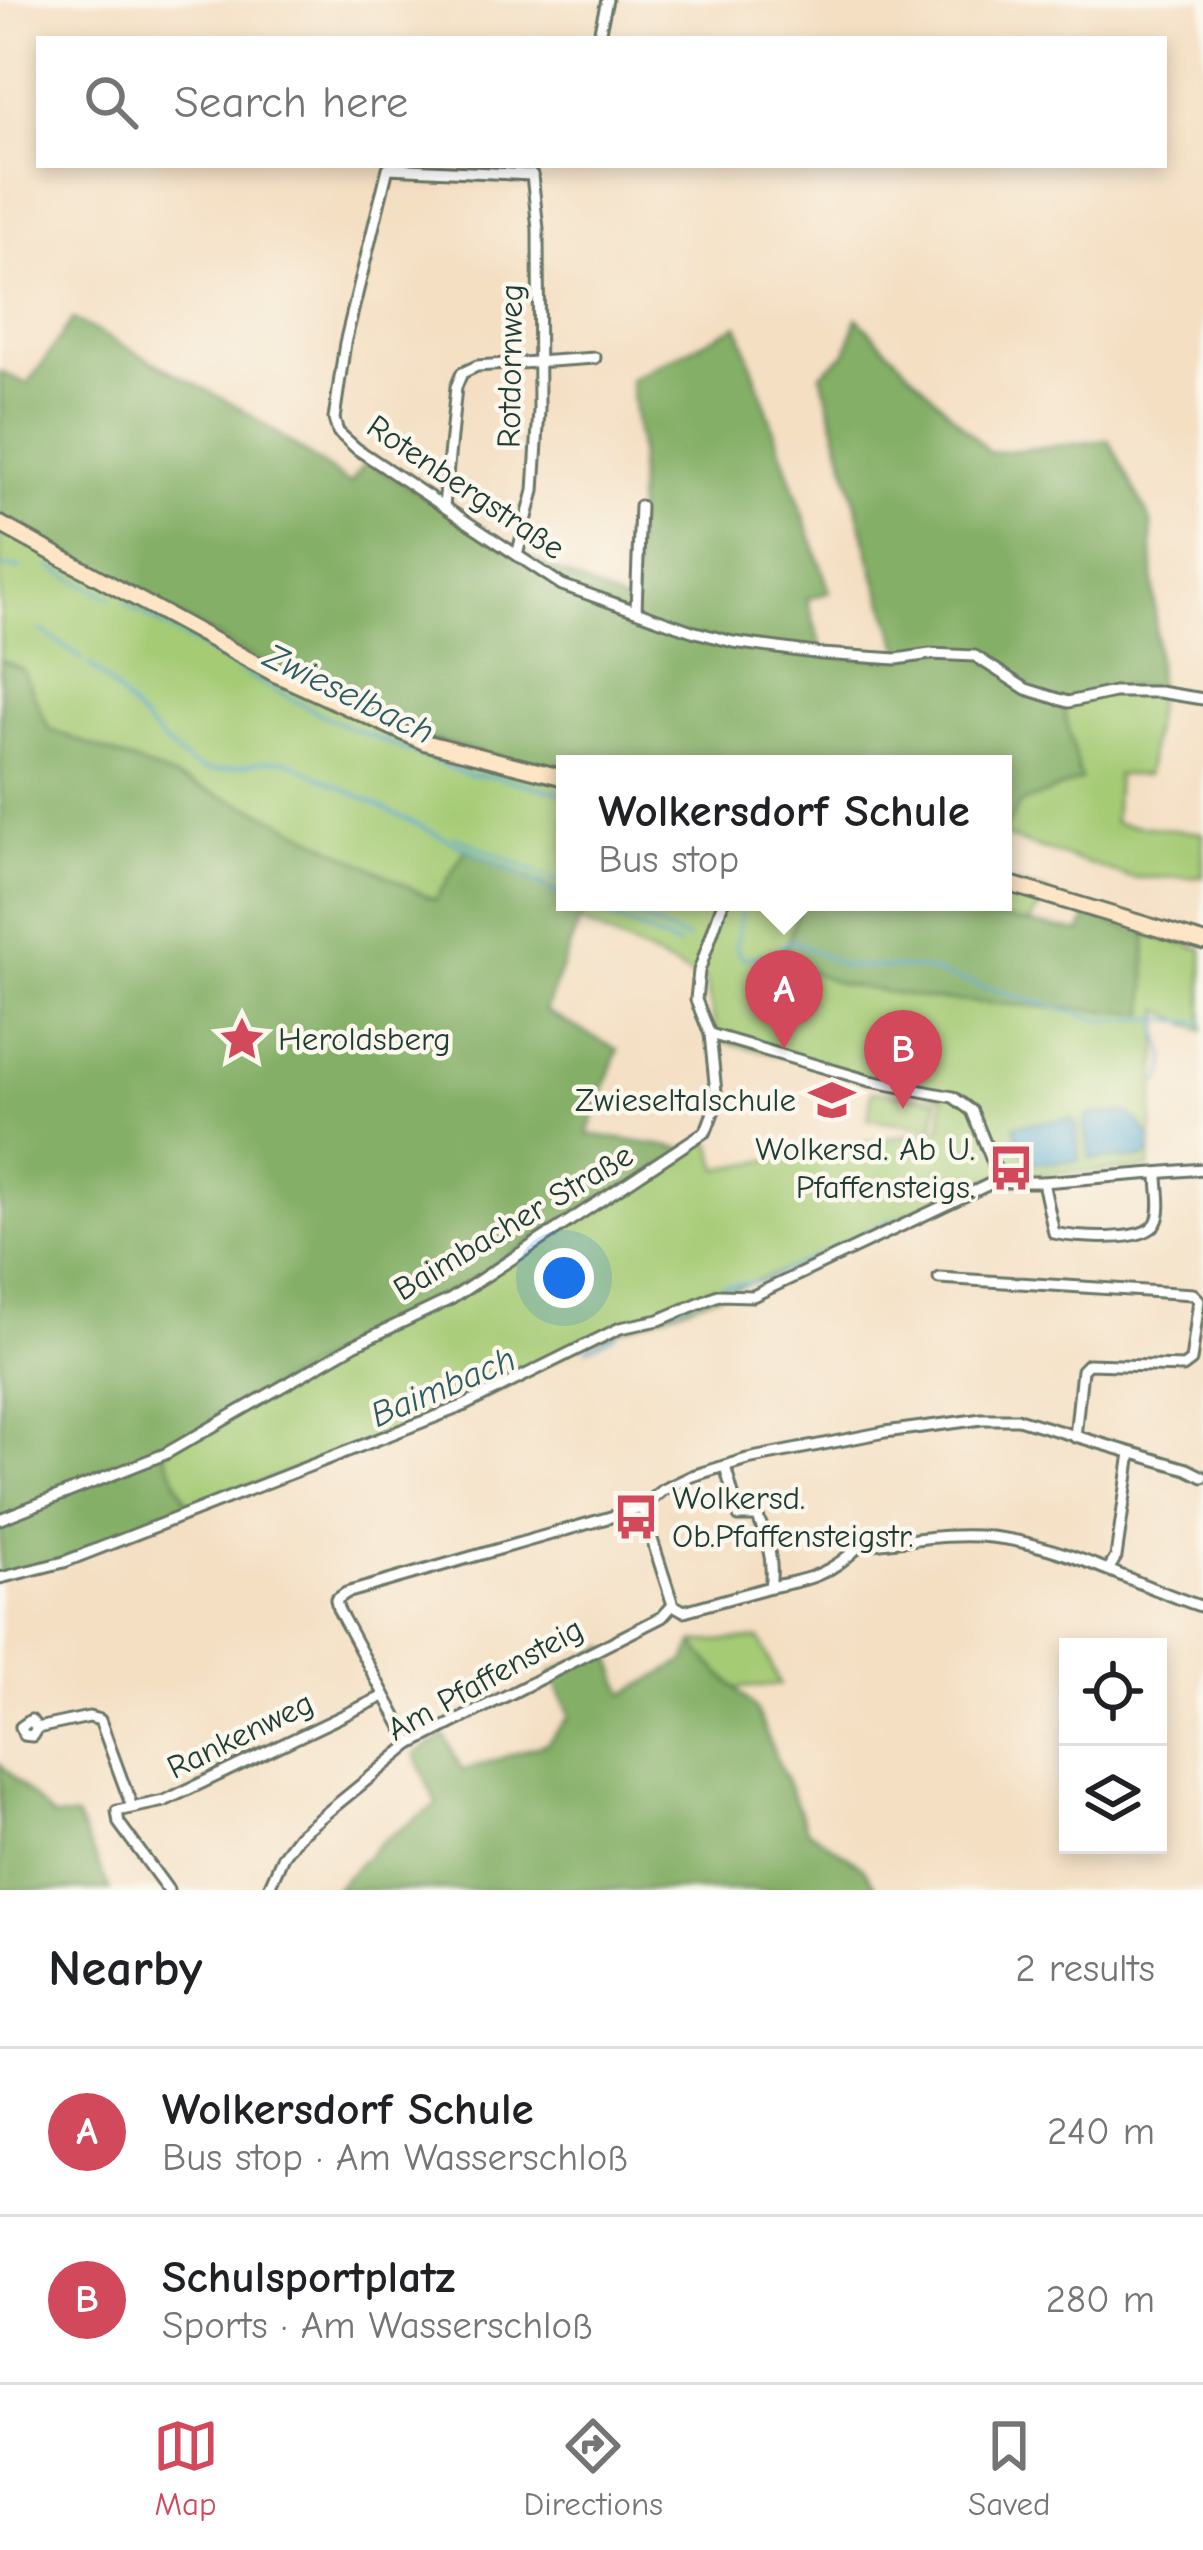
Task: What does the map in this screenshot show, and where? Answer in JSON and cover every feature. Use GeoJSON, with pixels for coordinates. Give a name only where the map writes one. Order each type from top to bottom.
{"type":"FeatureCollection","features":[{"type":"Feature","properties":{"kind":"street"},"geometry":{"type":"LineString","coordinates":[[599,36],[607,0]]}},
{"type":"Feature","properties":{"kind":"street","name":"Rotenbergstraße"},"geometry":{"type":"LineString","coordinates":[[532,176],[388,168],[345,343],[334,419],[338,432],[357,449],[562,585],[692,632],[778,648],[897,659],[930,654],[975,656],[1026,689],[1068,702],[1114,692],[1203,699]]}},
{"type":"Feature","properties":{"kind":"street"},"geometry":{"type":"LineString","coordinates":[[532,176],[541,168]]}},
{"type":"Feature","properties":{"kind":"street","name":"Rotdornweg"},"geometry":{"type":"LineString","coordinates":[[518,555],[534,491],[540,360],[538,229],[532,176]]}},
{"type":"Feature","properties":{"kind":"street"},"geometry":{"type":"LineString","coordinates":[[444,506],[456,387],[462,373],[476,366],[595,358]]}},
{"type":"Feature","properties":{"kind":"street"},"geometry":{"type":"LineString","coordinates":[[636,610],[640,506]]}},
{"type":"Feature","properties":{"kind":"street"},"geometry":{"type":"LineString","coordinates":[[0,524],[277,675],[424,742],[556,776]]}},
{"type":"Feature","properties":{"kind":"street"},"geometry":{"type":"LineString","coordinates":[[1012,885],[1203,942]]}},
{"type":"Feature","properties":{"kind":"street","name":"Baimbacher Straße"},"geometry":{"type":"LineString","coordinates":[[0,1519],[166,1454],[354,1345],[451,1299],[706,1131],[717,1102],[710,1034],[696,1000],[698,971],[719,911]]}},
{"type":"Feature","properties":{"kind":"street"},"geometry":{"type":"LineString","coordinates":[[710,1034],[870,1081],[953,1097],[972,1112],[995,1168],[1007,1179]]}},
{"type":"Feature","properties":{"kind":"street"},"geometry":{"type":"LineString","coordinates":[[0,1578],[64,1562],[463,1406],[620,1328],[659,1321],[718,1294],[753,1296],[929,1210],[1007,1179],[1043,1182],[1203,1169]]}},
{"type":"Feature","properties":{"kind":"street"},"geometry":{"type":"LineString","coordinates":[[1043,1182],[1054,1233],[1141,1236],[1155,1227],[1159,1215],[1158,1175]]}},
{"type":"Feature","properties":{"kind":"street"},"geometry":{"type":"LineString","coordinates":[[939,1278],[1070,1283],[1193,1294],[1199,1300],[1191,1361],[1183,1367],[1088,1364],[1082,1370],[1075,1437]]}},
{"type":"Feature","properties":{"kind":"street"},"geometry":{"type":"LineString","coordinates":[[411,1744],[338,1609],[336,1600],[346,1593],[642,1508],[663,1490],[725,1466],[885,1432],[1018,1419],[1203,1477]]}},
{"type":"Feature","properties":{"kind":"street"},"geometry":{"type":"LineString","coordinates":[[1110,1568],[1116,1557],[1131,1454]]}},
{"type":"Feature","properties":{"kind":"street"},"geometry":{"type":"LineString","coordinates":[[725,1466],[739,1506],[753,1506],[758,1516],[774,1564],[770,1587]]}},
{"type":"Feature","properties":{"kind":"street"},"geometry":{"type":"LineString","coordinates":[[642,1508],[673,1605],[684,1611],[800,1582],[839,1566],[860,1545],[988,1536],[1110,1568],[1203,1607]]}},
{"type":"Feature","properties":{"kind":"street","name":"Am Pfaffensteig"},"geometry":{"type":"LineString","coordinates":[[268,1890],[298,1836],[411,1744],[662,1617],[673,1605]]}},
{"type":"Feature","properties":{"kind":"street","name":"Rankenweg"},"geometry":{"type":"LineString","coordinates":[[168,1890],[119,1823],[117,1811],[164,1801],[384,1696]]}},
{"type":"Feature","properties":{"kind":"street"},"geometry":{"type":"LineString","coordinates":[[38,1728],[89,1717],[100,1720],[132,1807]]}},
{"type":"Feature","properties":{"kind":"green space"},"geometry":{"type":"Polygon","coordinates":[[[857,318],[990,453],[1109,440],[1151,522],[1158,687],[1114,687],[1063,706],[1081,780],[1020,804],[1012,817],[1012,755],[556,755],[556,772],[430,739],[278,671],[0,517],[0,372],[28,384],[73,319],[240,408],[350,484],[366,461],[521,554],[633,607],[639,449],[630,379],[738,325],[830,592],[807,599],[824,656],[904,659],[876,579],[821,374],[846,353],[857,318]]]}},
{"type":"Feature","properties":{"kind":"green space"},"geometry":{"type":"Polygon","coordinates":[[[0,517],[556,770],[556,891],[467,850],[436,901],[258,810],[49,729],[22,669],[0,660],[0,517]]]}},
{"type":"Feature","properties":{"kind":"green space"},"geometry":{"type":"Polygon","coordinates":[[[0,660],[22,669],[49,729],[258,810],[435,900],[466,849],[556,891],[556,911],[583,911],[545,1011],[618,1050],[588,1134],[691,1150],[450,1293],[349,1343],[163,1451],[190,1509],[64,1560],[0,1577],[0,660]]]}},
{"type":"Feature","properties":{"kind":"green space"},"geometry":{"type":"Polygon","coordinates":[[[1114,687],[1158,687],[1147,775],[1117,775],[1114,823],[1203,833],[1203,877],[1132,878],[1012,839],[1012,816],[1062,706],[1114,687]]]}},
{"type":"Feature","properties":{"kind":"green space"},"geometry":{"type":"Polygon","coordinates":[[[1012,884],[1048,893],[1030,923],[956,911],[1012,911],[1012,884]]]}},
{"type":"Feature","properties":{"kind":"green space"},"geometry":{"type":"Polygon","coordinates":[[[584,911],[798,911],[782,960],[1145,1014],[1146,934],[1203,949],[1203,1031],[1161,1010],[1149,1169],[1004,1175],[927,1203],[827,1255],[580,1345],[466,1406],[190,1509],[163,1451],[349,1343],[450,1293],[709,1137],[719,1169],[941,1129],[944,1096],[718,1040],[706,982],[580,921],[584,911]]]}},
{"type":"Feature","properties":{"kind":"green space"},"geometry":{"type":"Polygon","coordinates":[[[798,911],[954,911],[1081,932],[1087,915],[1146,934],[1146,1014],[928,999],[840,984],[782,960],[798,911]]]}},
{"type":"Feature","properties":{"kind":"green space"},"geometry":{"type":"Polygon","coordinates":[[[872,1091],[938,1099],[934,1127],[868,1119],[872,1091]]]}},
{"type":"Feature","properties":{"kind":"green space"},"geometry":{"type":"Polygon","coordinates":[[[760,1639],[780,1685],[736,1688],[699,1652],[695,1642],[760,1639]]]}},
{"type":"Feature","properties":{"kind":"green space"},"geometry":{"type":"Polygon","coordinates":[[[695,1642],[699,1652],[755,1708],[807,1829],[863,1867],[877,1890],[334,1890],[381,1842],[437,1805],[415,1754],[445,1736],[462,1771],[547,1743],[570,1716],[551,1672],[607,1647],[625,1694],[685,1661],[695,1642]]]}},
{"type":"Feature","properties":{"kind":"green space"},"geometry":{"type":"Polygon","coordinates":[[[0,1764],[53,1818],[76,1817],[110,1890],[0,1890],[0,1764]]]}},
{"type":"Feature","properties":{"kind":"water"},"geometry":{"type":"Polygon","coordinates":[[[1125,1113],[1152,1140],[1150,1153],[1142,1159],[1090,1159],[1085,1124],[1089,1115],[1125,1113]]]}},
{"type":"Feature","properties":{"kind":"water"},"geometry":{"type":"Polygon","coordinates":[[[1071,1119],[1077,1126],[1079,1161],[1035,1163],[1019,1147],[1014,1125],[1071,1119]]]}},
{"type":"Feature","properties":{"kind":"waterway","name":"Zwieselbach"},"geometry":{"type":"LineString","coordinates":[[0,567],[21,568]]}},
{"type":"Feature","properties":{"kind":"waterway","name":"Zwieselbach"},"geometry":{"type":"LineString","coordinates":[[50,567],[113,599]]}},
{"type":"Feature","properties":{"kind":"waterway","name":"Zwieselbach"},"geometry":{"type":"LineString","coordinates":[[125,603],[336,722],[468,775],[556,792]]}},
{"type":"Feature","properties":{"kind":"waterway"},"geometry":{"type":"LineString","coordinates":[[41,630],[83,660]]}},
{"type":"Feature","properties":{"kind":"waterway"},"geometry":{"type":"LineString","coordinates":[[90,665],[176,753],[202,769],[287,761],[556,893]]}},
{"type":"Feature","properties":{"kind":"waterway"},"geometry":{"type":"LineString","coordinates":[[454,836],[556,881]]}},
{"type":"Feature","properties":{"kind":"waterway"},"geometry":{"type":"LineString","coordinates":[[596,911],[678,946]]}},
{"type":"Feature","properties":{"kind":"waterway"},"geometry":{"type":"LineString","coordinates":[[622,911],[688,940]]}},
{"type":"Feature","properties":{"kind":"waterway","name":"Zwieselbach"},"geometry":{"type":"LineString","coordinates":[[741,911],[736,947],[742,958],[773,955],[791,940],[844,966],[921,969],[1100,1020],[1203,1023]]}},
{"type":"Feature","properties":{"kind":"waterway","name":"Baimbach"},"geometry":{"type":"LineString","coordinates":[[1159,1083],[1166,1064],[1158,1029],[1163,1019]]}},
{"type":"Feature","properties":{"kind":"waterway","name":"Baimbach"},"geometry":{"type":"LineString","coordinates":[[645,1319],[726,1285],[761,1282],[894,1218]]}},
{"type":"Feature","properties":{"kind":"waterway","name":"Baimbach"},"geometry":{"type":"LineString","coordinates":[[587,1349],[616,1335]]}},
{"type":"Feature","properties":{"kind":"place","name":"Heroldsberg"},"geometry":{"type":"Point","coordinates":[242,1039]}},
{"type":"Feature","properties":{"kind":"place","name":"Wolkersdorf Schule"},"geometry":{"type":"Point","coordinates":[784,1049]}},
{"type":"Feature","properties":{"kind":"place","name":"Zwieseltalschule"},"geometry":{"type":"Point","coordinates":[832,1100]}},
{"type":"Feature","properties":{"kind":"place","name":"Schulsportplatz"},"geometry":{"type":"Point","coordinates":[903,1109]}},
{"type":"Feature","properties":{"kind":"place","name":"Wolkersd. Ab U. Pfaffensteigs."},"geometry":{"type":"Point","coordinates":[1011,1168]}},
{"type":"Feature","properties":{"kind":"place","name":"Wolkersd. Ob.Pfaffensteigstr."},"geometry":{"type":"Point","coordinates":[636,1517]}}]}
